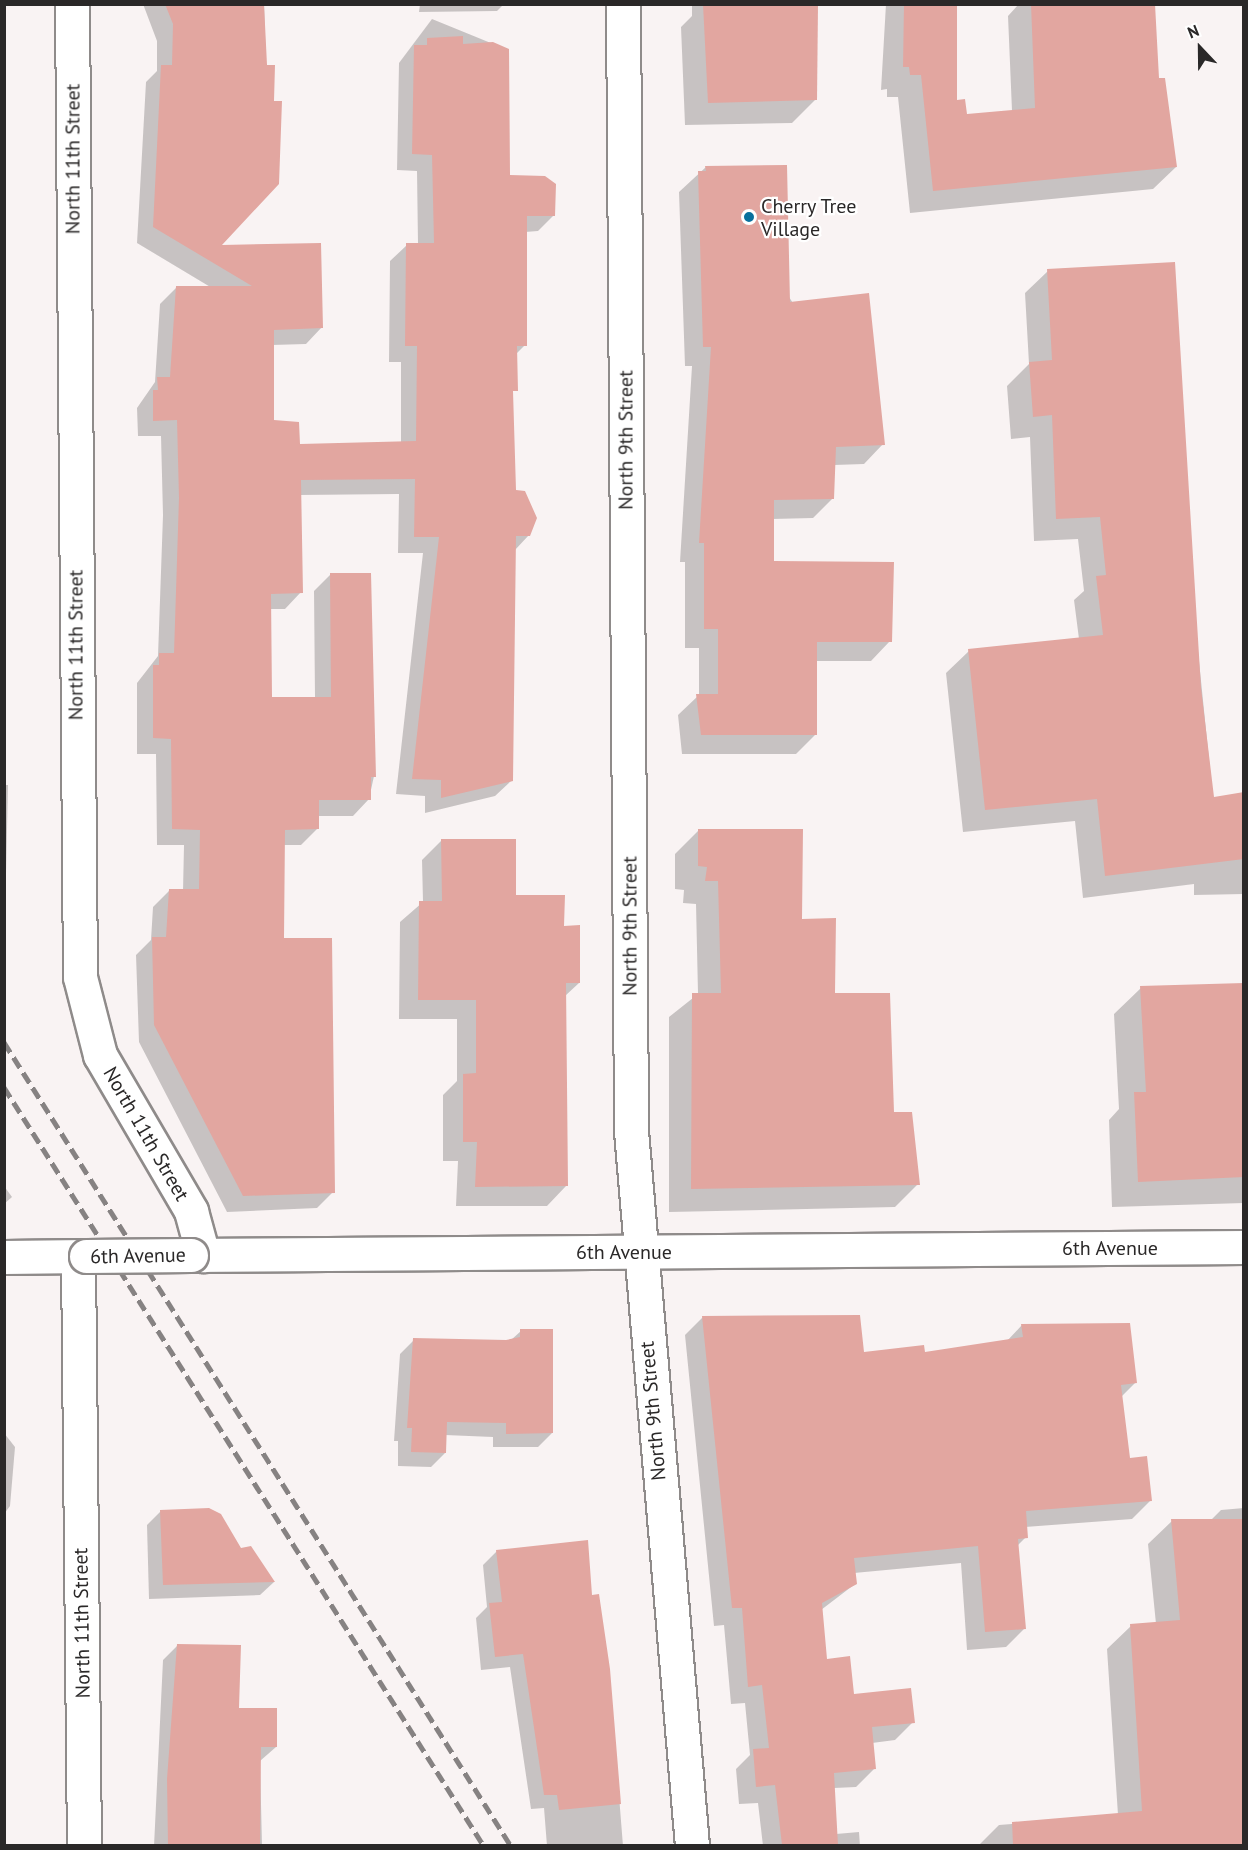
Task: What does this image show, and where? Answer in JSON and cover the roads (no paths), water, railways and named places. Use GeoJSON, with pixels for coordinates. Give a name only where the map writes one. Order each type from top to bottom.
{"type":"FeatureCollection","features":[{"type":"Feature","properties":{"kind":"street","name":"North 11th Street"},"geometry":{"type":"LineString","coordinates":[[72,4],[80,977],[100,1055],[191,1211],[197,1255]]}},
{"type":"Feature","properties":{"kind":"street","name":"North 9th Street"},"geometry":{"type":"LineString","coordinates":[[623,4],[631,1119],[639,1252],[692,1845]]}},
{"type":"Feature","properties":{"kind":"street","name":"6th Avenue"},"geometry":{"type":"LineString","coordinates":[[4,1257],[1244,1247]]}},
{"type":"Feature","properties":{"kind":"street","name":"North 11th Street"},"geometry":{"type":"LineString","coordinates":[[82,1257],[84,1845]]}},
{"type":"Feature","properties":{"kind":"railway"},"geometry":{"type":"LineString","coordinates":[[4,1042],[511,1846]]}},
{"type":"Feature","properties":{"kind":"railway"},"geometry":{"type":"LineString","coordinates":[[4,1087],[484,1846]]}},
{"type":"Feature","properties":{"kind":"place","name":"Cherry Tree Village"},"geometry":{"type":"Point","coordinates":[749,217]}}]}
